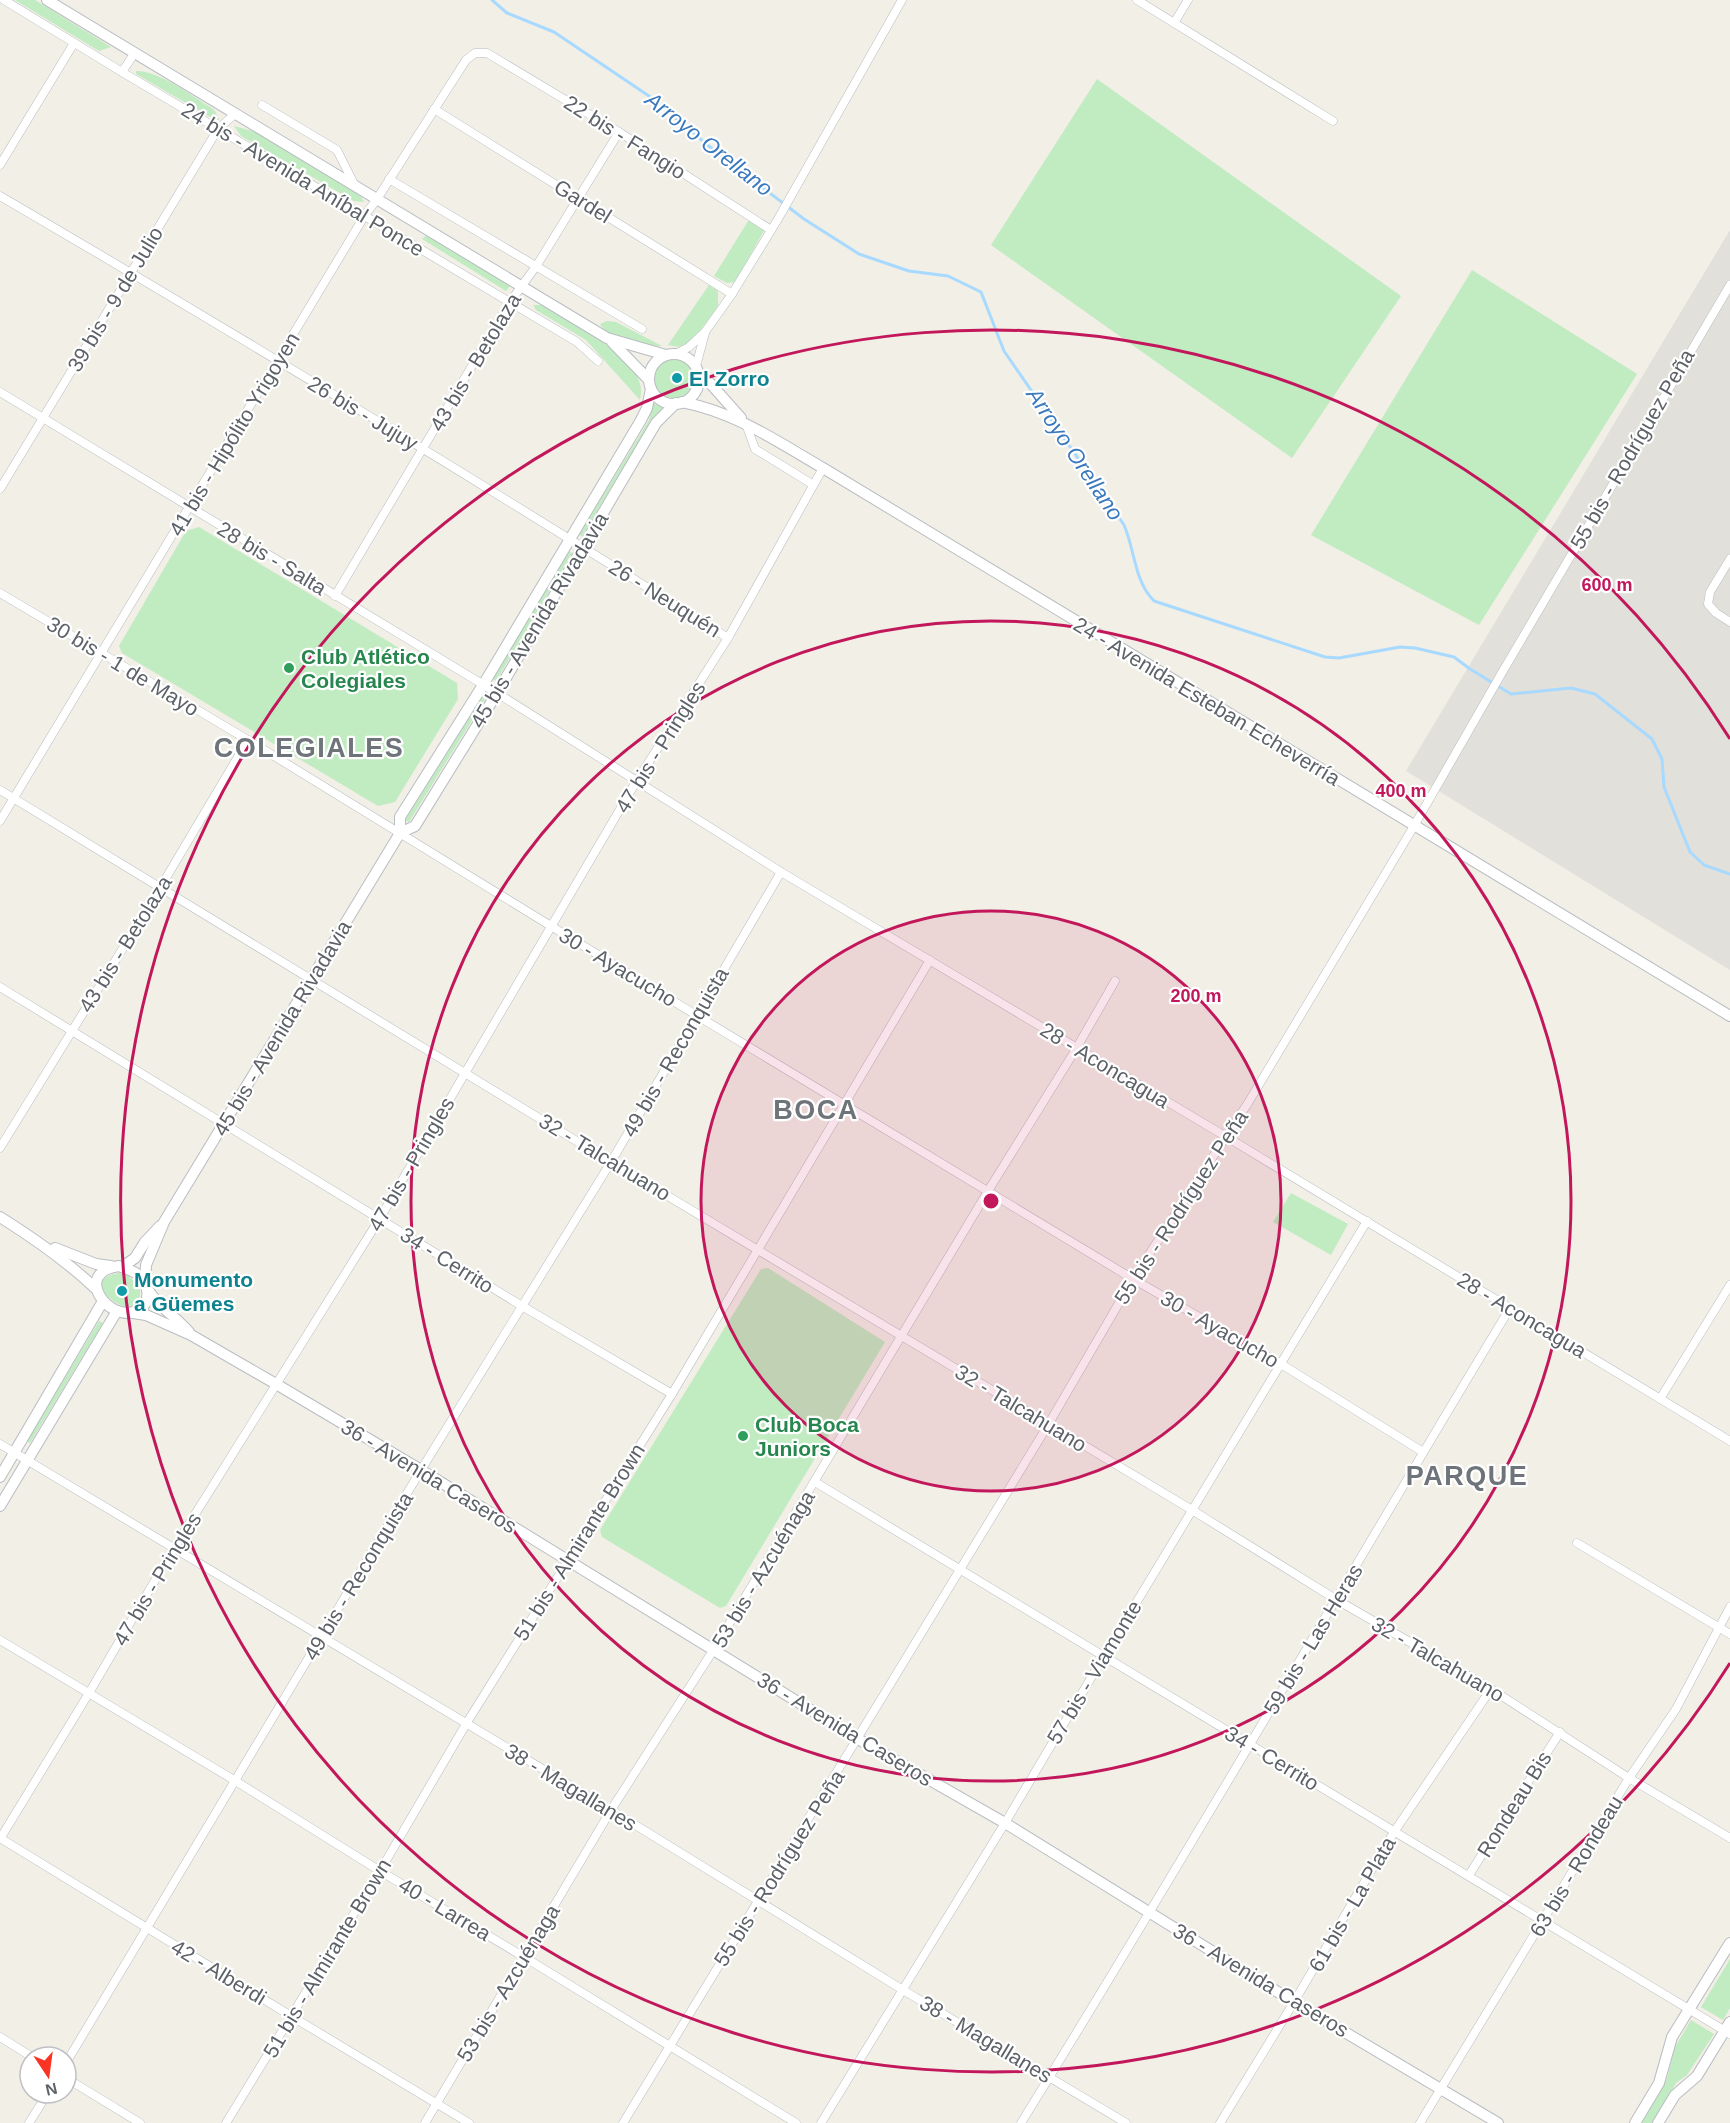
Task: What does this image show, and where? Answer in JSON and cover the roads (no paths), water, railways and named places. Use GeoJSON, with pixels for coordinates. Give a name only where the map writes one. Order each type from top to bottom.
{"type":"FeatureCollection","features":[{"type":"Feature","properties":{"kind":"main road","name":"24 bis - Avenida Aníbal Ponce"},"geometry":{"type":"LineString","coordinates":[[47,0],[607,338],[650,384]]}},
{"type":"Feature","properties":{"kind":"main road","name":"24 bis - Avenida Aníbal Ponce"},"geometry":{"type":"LineString","coordinates":[[607,338],[671,355]]}},
{"type":"Feature","properties":{"kind":"main road"},"geometry":{"type":"LineString","coordinates":[[671,355],[683,356],[697,371],[698,387],[692,396],[679,403],[661,400],[650,384],[653,365],[671,355]]}},
{"type":"Feature","properties":{"kind":"main road","name":"24 - Avenida Esteban Echeverría"},"geometry":{"type":"LineString","coordinates":[[697,371],[746,423]]}},
{"type":"Feature","properties":{"kind":"main road","name":"45 bis - Avenida Rivadavia"},"geometry":{"type":"LineString","coordinates":[[400,833],[400,818],[483,685],[641,420],[647,408],[650,384]]}},
{"type":"Feature","properties":{"kind":"main road","name":"24 - Avenida Esteban Echeverría"},"geometry":{"type":"LineString","coordinates":[[679,403],[724,413],[746,423],[1730,1016]]}},
{"type":"Feature","properties":{"kind":"main road","name":"45 bis - Avenida Rivadavia"},"geometry":{"type":"LineString","coordinates":[[145,1284],[146,1266],[165,1222],[400,833],[415,825],[497,693],[656,423],[679,403]]}},
{"type":"Feature","properties":{"kind":"main road"},"geometry":{"type":"LineString","coordinates":[[0,1217],[38,1240],[67,1262],[96,1289],[103,1300],[117,1311],[133,1313],[145,1305],[148,1298],[145,1284],[139,1275],[120,1267],[96,1264],[38,1240]]}},
{"type":"Feature","properties":{"kind":"main road","name":"45 bis - Avenida Rivadavia"},"geometry":{"type":"LineString","coordinates":[[120,1267],[135,1258],[145,1242],[165,1222]]}},
{"type":"Feature","properties":{"kind":"main road"},"geometry":{"type":"LineString","coordinates":[[96,1289],[96,1282],[102,1270],[120,1267]]}},
{"type":"Feature","properties":{"kind":"main road","name":"36 - Avenida Caseros"},"geometry":{"type":"LineString","coordinates":[[145,1284],[160,1306],[180,1322],[191,1335]]}},
{"type":"Feature","properties":{"kind":"main road"},"geometry":{"type":"LineString","coordinates":[[0,1477],[103,1300]]}},
{"type":"Feature","properties":{"kind":"main road"},"geometry":{"type":"LineString","coordinates":[[0,1506],[117,1311]]}},
{"type":"Feature","properties":{"kind":"main road","name":"36 - Avenida Caseros"},"geometry":{"type":"LineString","coordinates":[[133,1313],[146,1316],[191,1335],[421,1470],[858,1739],[1005,1823],[1294,2002],[1498,2123]]}},
{"type":"Feature","properties":{"kind":"main road"},"geometry":{"type":"LineString","coordinates":[[1635,2123],[1659,2083],[1672,2037],[1730,1943]]}},
{"type":"Feature","properties":{"kind":"main road"},"geometry":{"type":"LineString","coordinates":[[1658,2123],[1675,2095],[1697,2076],[1728,2029]]}},
{"type":"Feature","properties":{"kind":"street","name":"24 bis - Avenida Aníbal Ponce"},"geometry":{"type":"LineString","coordinates":[[4,0],[577,342],[598,361]]}},
{"type":"Feature","properties":{"kind":"street"},"geometry":{"type":"LineString","coordinates":[[671,355],[689,347],[705,332],[732,294],[778,219],[902,0]]}},
{"type":"Feature","properties":{"kind":"street"},"geometry":{"type":"LineString","coordinates":[[1137,0],[1333,121]]}},
{"type":"Feature","properties":{"kind":"street"},"geometry":{"type":"LineString","coordinates":[[1174,23],[1188,0]]}},
{"type":"Feature","properties":{"kind":"street"},"geometry":{"type":"LineString","coordinates":[[0,165],[74,43]]}},
{"type":"Feature","properties":{"kind":"street","name":"41 bis - Hipólito Yrigoyen"},"geometry":{"type":"LineString","coordinates":[[0,821],[364,215],[377,199],[466,60],[476,53]]}},
{"type":"Feature","properties":{"kind":"street","name":"22 bis - Fangio"},"geometry":{"type":"LineString","coordinates":[[476,53],[488,53],[619,132],[771,230]]}},
{"type":"Feature","properties":{"kind":"street"},"geometry":{"type":"LineString","coordinates":[[122,72],[134,54]]}},
{"type":"Feature","properties":{"kind":"street","name":"24 bis - Avenida Aníbal Ponce"},"geometry":{"type":"LineString","coordinates":[[262,105],[337,150],[355,185]]}},
{"type":"Feature","properties":{"kind":"street","name":"Gardel"},"geometry":{"type":"LineString","coordinates":[[434,109],[732,294]]}},
{"type":"Feature","properties":{"kind":"street","name":"39 bis - 9 de Julio"},"geometry":{"type":"LineString","coordinates":[[0,489],[218,129],[235,114]]}},
{"type":"Feature","properties":{"kind":"street","name":"43 bis - Betolaza"},"geometry":{"type":"LineString","coordinates":[[335,596],[510,302],[580,198],[619,132]]}},
{"type":"Feature","properties":{"kind":"street","name":"24 bis - Avenida Aníbal Ponce"},"geometry":{"type":"LineString","coordinates":[[389,179],[642,329]]}},
{"type":"Feature","properties":{"kind":"street","name":"26 bis - Jujuy"},"geometry":{"type":"LineString","coordinates":[[0,196],[278,361],[570,540]]}},
{"type":"Feature","properties":{"kind":"street","name":"55 bis - Rodríguez Peña"},"geometry":{"type":"LineString","coordinates":[[622,2123],[858,1739],[1048,1425],[1133,1279],[1248,1103],[1414,826],[1730,285]]}},
{"type":"Feature","properties":{"kind":"street"},"geometry":{"type":"LineString","coordinates":[[697,371],[705,332]]}},
{"type":"Feature","properties":{"kind":"street","name":"28 bis - Salta"},"geometry":{"type":"LineString","coordinates":[[0,392],[483,685]]}},
{"type":"Feature","properties":{"kind":"street","name":"24 - Avenida Esteban Echeverría"},"geometry":{"type":"LineString","coordinates":[[746,423],[755,449],[812,484]]}},
{"type":"Feature","properties":{"kind":"street","name":"47 bis - Pringles"},"geometry":{"type":"LineString","coordinates":[[0,1838],[89,1694],[174,1548],[380,1218],[636,782],[728,638],[823,468]]}},
{"type":"Feature","properties":{"kind":"street","name":"26 - Neuquén"},"geometry":{"type":"LineString","coordinates":[[570,540],[728,638]]}},
{"type":"Feature","properties":{"kind":"street"},"geometry":{"type":"LineString","coordinates":[[1730,559],[1710,592],[1708,604],[1716,613],[1730,622]]}},
{"type":"Feature","properties":{"kind":"street","name":"30 bis - 1 de Mayo"},"geometry":{"type":"LineString","coordinates":[[0,593],[400,833]]}},
{"type":"Feature","properties":{"kind":"street","name":"28 - Aconcagua"},"geometry":{"type":"LineString","coordinates":[[483,685],[781,872],[1367,1221],[1730,1441]]}},
{"type":"Feature","properties":{"kind":"street","name":"43 bis - Betolaza"},"geometry":{"type":"LineString","coordinates":[[0,1148],[248,740]]}},
{"type":"Feature","properties":{"kind":"street","name":"32 - Talcahuano"},"geometry":{"type":"LineString","coordinates":[[0,790],[465,1071],[611,1162],[1192,1510],[1337,1600],[1491,1689],[1629,1778],[1730,1838]]}},
{"type":"Feature","properties":{"kind":"street","name":"30 - Ayacucho"},"geometry":{"type":"LineString","coordinates":[[400,833],[696,1015],[1133,1279],[1281,1364],[1423,1452]]}},
{"type":"Feature","properties":{"kind":"street","name":"49 bis - Reconquista"},"geometry":{"type":"LineString","coordinates":[[77,2045],[421,1470],[611,1162],[781,872]]}},
{"type":"Feature","properties":{"kind":"street","name":"51 bis - Almirante Brown"},"geometry":{"type":"LineString","coordinates":[[226,2123],[380,1871],[466,1724],[672,1394],[930,960]]}},
{"type":"Feature","properties":{"kind":"street","name":"53 bis - Azcuénaga"},"geometry":{"type":"LineString","coordinates":[[424,2123],[611,1810],[714,1649],[815,1482],[988,1191],[1076,1049],[1114,981]]}},
{"type":"Feature","properties":{"kind":"street","name":"34 - Cerrito"},"geometry":{"type":"LineString","coordinates":[[0,987],[522,1306],[672,1394]]}},
{"type":"Feature","properties":{"kind":"street","name":"57 bis - Viamonte"},"geometry":{"type":"LineString","coordinates":[[821,2123],[1005,1823],[1367,1221]]}},
{"type":"Feature","properties":{"kind":"street"},"geometry":{"type":"LineString","coordinates":[[1660,1399],[1730,1285]]}},
{"type":"Feature","properties":{"kind":"street","name":"59 bis - Las Heras"},"geometry":{"type":"LineString","coordinates":[[1021,2123],[1337,1600],[1510,1308]]}},
{"type":"Feature","properties":{"kind":"street","name":"38 - Magallanes"},"geometry":{"type":"LineString","coordinates":[[0,1444],[611,1810],[903,1990],[1126,2123]]}},
{"type":"Feature","properties":{"kind":"street","name":"34 - Cerrito"},"geometry":{"type":"LineString","coordinates":[[815,1482],[1249,1745],[1469,1875],[1688,2010],[1728,2029]]}},
{"type":"Feature","properties":{"kind":"street"},"geometry":{"type":"LineString","coordinates":[[1577,1544],[1730,1634]]}},
{"type":"Feature","properties":{"kind":"street","name":"63 bis - Rondeau"},"geometry":{"type":"LineString","coordinates":[[1420,2123],[1629,1778],[1676,1709],[1730,1606]]}},
{"type":"Feature","properties":{"kind":"street","name":"40 - Larrea"},"geometry":{"type":"LineString","coordinates":[[0,1640],[796,2123]]}},
{"type":"Feature","properties":{"kind":"street","name":"61 bis - La Plata"},"geometry":{"type":"LineString","coordinates":[[1220,2123],[1394,1832],[1491,1689]]}},
{"type":"Feature","properties":{"kind":"street","name":"Rondeau Bis"},"geometry":{"type":"LineString","coordinates":[[1469,1875],[1560,1732]]}},
{"type":"Feature","properties":{"kind":"street","name":"42 - Alberdi"},"geometry":{"type":"LineString","coordinates":[[0,1838],[470,2123]]}},
{"type":"Feature","properties":{"kind":"street"},"geometry":{"type":"LineString","coordinates":[[0,2037],[18,2048]]}},
{"type":"Feature","properties":{"kind":"street"},"geometry":{"type":"LineString","coordinates":[[78,2085],[140,2123]]}},
{"type":"Feature","properties":{"kind":"street"},"geometry":{"type":"LineString","coordinates":[[29,2123],[40,2105]]}},
{"type":"Feature","properties":{"kind":"waterway","name":"Arroyo Orellano"},"geometry":{"type":"LineString","coordinates":[[492,0],[507,13],[554,32],[649,96],[722,157],[804,219],[859,254],[909,271],[948,276],[981,292],[1004,351],[1124,525],[1142,584],[1154,601],[1325,657],[1339,658],[1400,647],[1415,648],[1454,657],[1511,694],[1571,688],[1595,694],[1652,739],[1662,759],[1664,787],[1690,852],[1704,865],[1730,874]]}},
{"type":"Feature","properties":{"kind":"place","name":"El Zorro"},"geometry":{"type":"Point","coordinates":[677,378]}},
{"type":"Feature","properties":{"kind":"place","name":"Club Atlético Colegiales"},"geometry":{"type":"Point","coordinates":[289,668]}},
{"type":"Feature","properties":{"kind":"place","name":"Monumento a Güemes"},"geometry":{"type":"Point","coordinates":[122,1291]}},
{"type":"Feature","properties":{"kind":"place","name":"Club Boca Juniors"},"geometry":{"type":"Point","coordinates":[743,1436]}},
{"type":"Feature","properties":{"kind":"district","name":"COLEGIALES"},"geometry":{"type":"Point","coordinates":[309,748]}},
{"type":"Feature","properties":{"kind":"district","name":"BOCA"},"geometry":{"type":"Point","coordinates":[816,1110]}},
{"type":"Feature","properties":{"kind":"district","name":"PARQUE"},"geometry":{"type":"Point","coordinates":[1467,1476]}}]}
